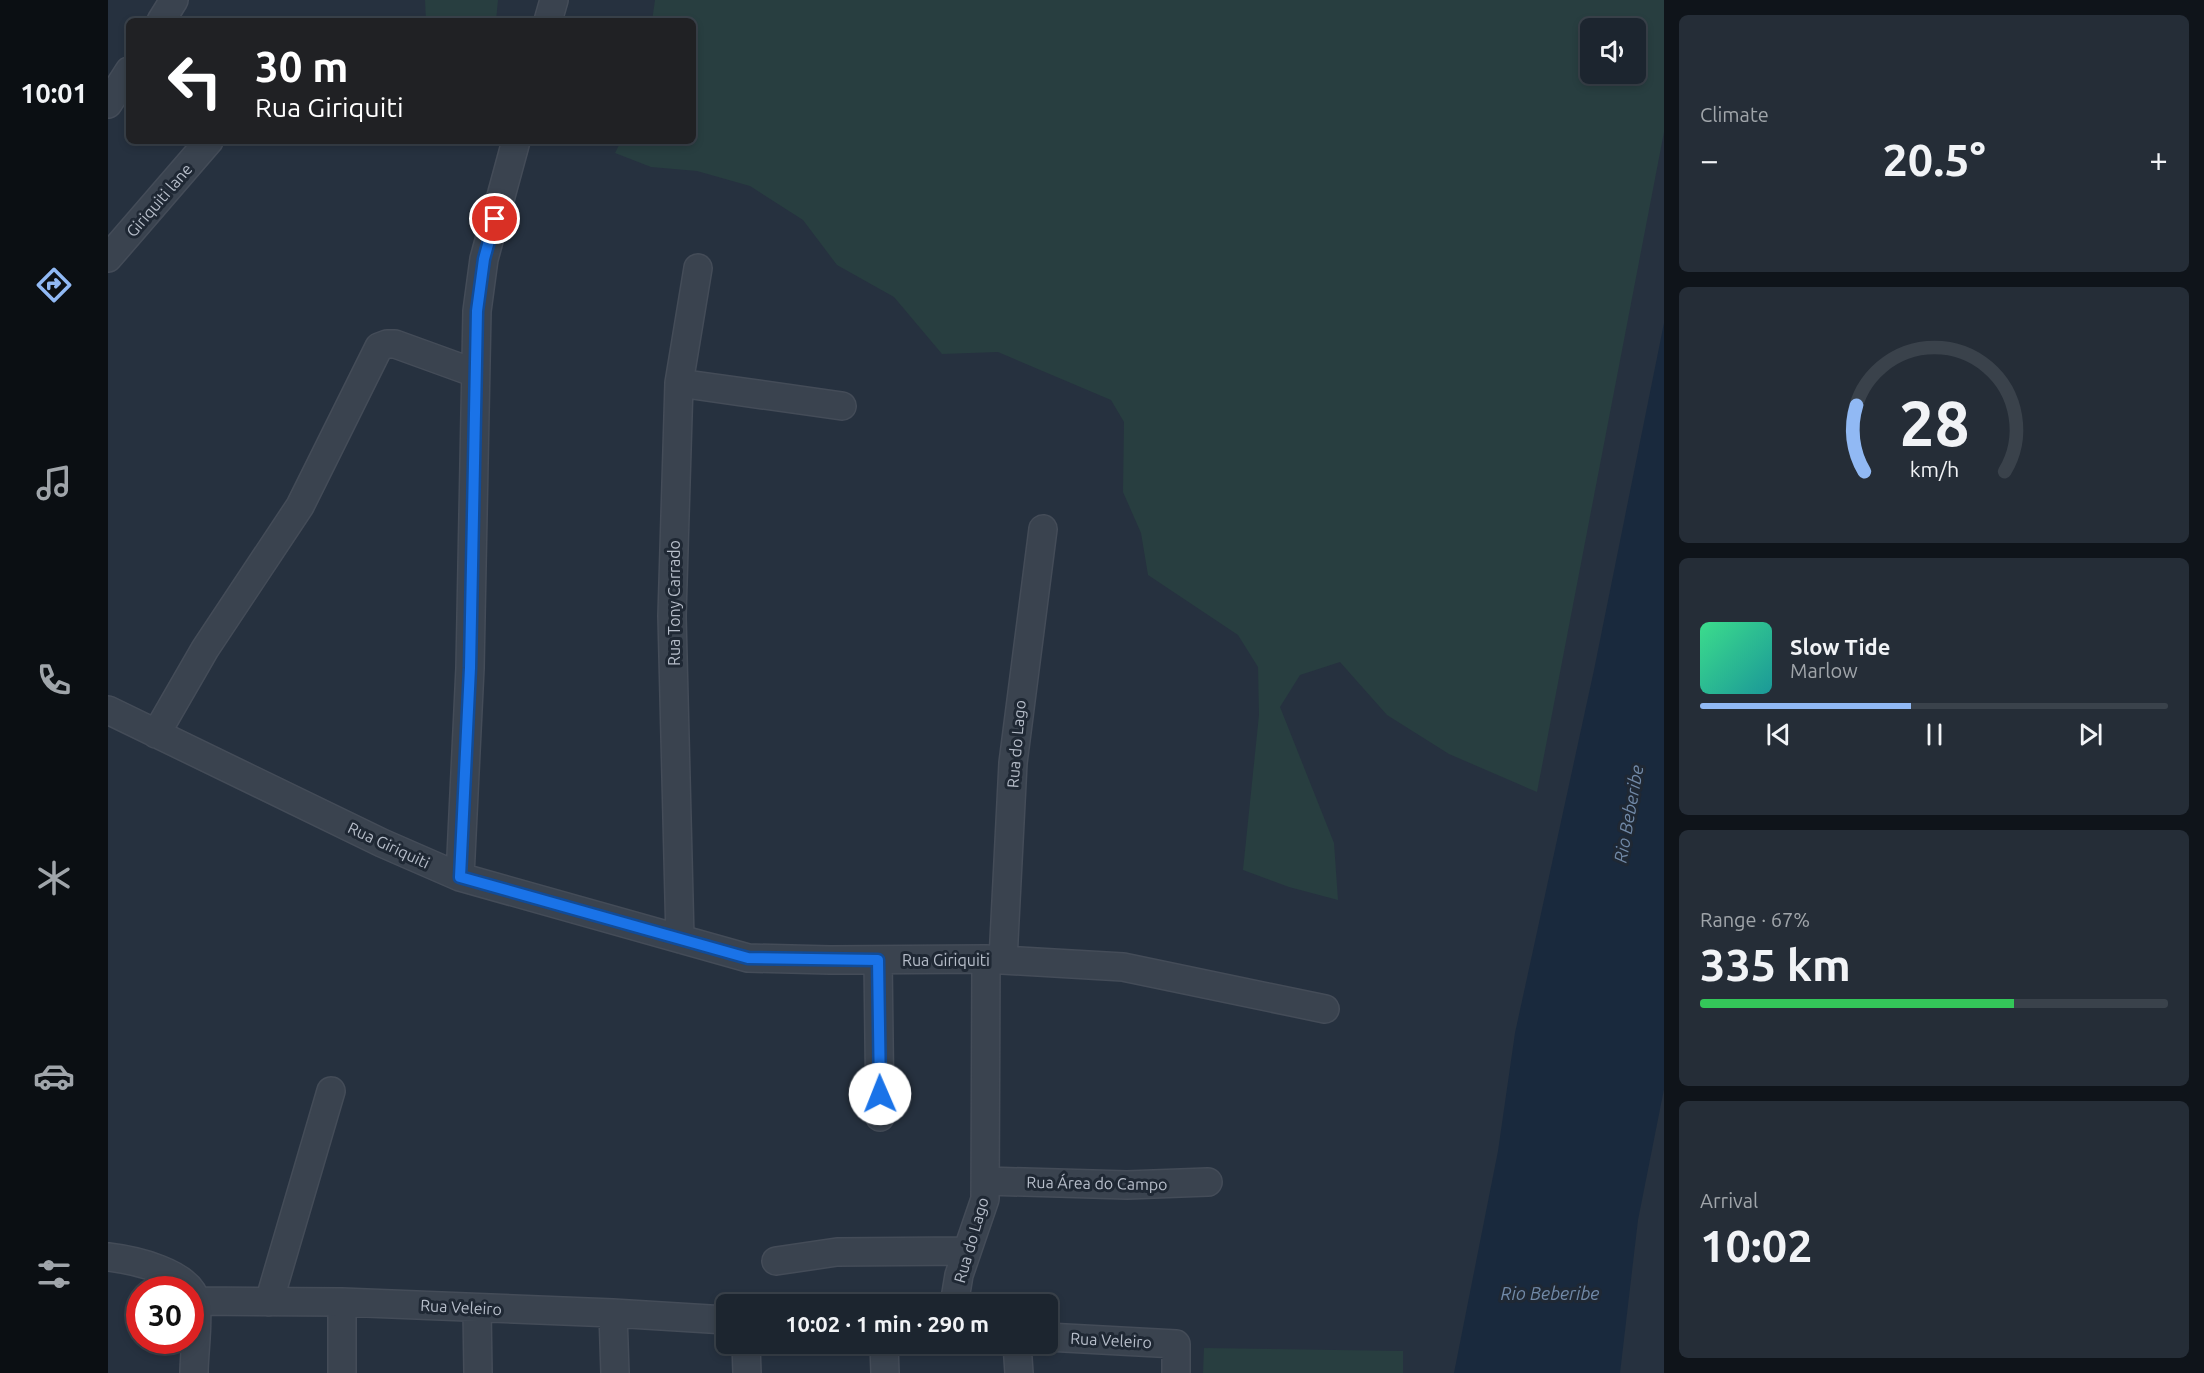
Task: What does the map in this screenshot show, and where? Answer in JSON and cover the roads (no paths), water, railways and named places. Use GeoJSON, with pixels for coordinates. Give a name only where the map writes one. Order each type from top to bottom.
{"type":"FeatureCollection","features":[{"type":"Feature","properties":{"kind":"street"},"geometry":{"type":"LineString","coordinates":[[163,18],[174,0]]}},
{"type":"Feature","properties":{"kind":"street"},"geometry":{"type":"LineString","coordinates":[[549,18],[554,0]]}},
{"type":"Feature","properties":{"kind":"street"},"geometry":{"type":"LineString","coordinates":[[108,104],[126,76]]}},
{"type":"Feature","properties":{"kind":"street","name":"Giriquiti lane"},"geometry":{"type":"LineString","coordinates":[[108,258],[206,144]]}},
{"type":"Feature","properties":{"kind":"street"},"geometry":{"type":"LineString","coordinates":[[460,877],[470,668],[477,311],[484,259],[515,144]]}},
{"type":"Feature","properties":{"kind":"street","name":"Rua Tony Carrado"},"geometry":{"type":"LineString","coordinates":[[680,939],[672,616],[679,383],[698,268]]}},
{"type":"Feature","properties":{"kind":"street"},"geometry":{"type":"LineString","coordinates":[[156,734],[205,649],[300,506],[379,347],[396,344],[476,373]]}},
{"type":"Feature","properties":{"kind":"street"},"geometry":{"type":"LineString","coordinates":[[679,383],[842,406]]}},
{"type":"Feature","properties":{"kind":"street","name":"Rua do Lago"},"geometry":{"type":"LineString","coordinates":[[956,1294],[959,1275],[985,1199],[995,959],[1013,763],[1043,529]]}},
{"type":"Feature","properties":{"kind":"street","name":"Rua Giriquiti"},"geometry":{"type":"LineString","coordinates":[[108,710],[382,843],[460,877],[748,958],[995,959],[1124,967],[1325,1009]]}},
{"type":"Feature","properties":{"kind":"street"},"geometry":{"type":"LineString","coordinates":[[878,960],[880,1117]]}},
{"type":"Feature","properties":{"kind":"street"},"geometry":{"type":"LineString","coordinates":[[269,1302],[331,1091]]}},
{"type":"Feature","properties":{"kind":"street","name":"Rua Área do Campo"},"geometry":{"type":"LineString","coordinates":[[986,1181],[1127,1185],[1208,1182]]}},
{"type":"Feature","properties":{"kind":"street"},"geometry":{"type":"LineString","coordinates":[[776,1261],[837,1252],[967,1251]]}},
{"type":"Feature","properties":{"kind":"street"},"geometry":{"type":"LineString","coordinates":[[108,1257],[126,1259],[161,1270],[171,1276]]}},
{"type":"Feature","properties":{"kind":"street","name":"Rua Veleiro"},"geometry":{"type":"LineString","coordinates":[[204,1301],[342,1302],[716,1319]]}},
{"type":"Feature","properties":{"kind":"street"},"geometry":{"type":"LineString","coordinates":[[342,1302],[342,1373]]}},
{"type":"Feature","properties":{"kind":"street"},"geometry":{"type":"LineString","coordinates":[[477,1309],[478,1373]]}},
{"type":"Feature","properties":{"kind":"street"},"geometry":{"type":"LineString","coordinates":[[613,1313],[615,1373]]}},
{"type":"Feature","properties":{"kind":"street","name":"Rua Veleiro"},"geometry":{"type":"LineString","coordinates":[[1058,1338],[1176,1344],[1176,1373]]}},
{"type":"Feature","properties":{"kind":"street"},"geometry":{"type":"LineString","coordinates":[[194,1373],[195,1354]]}},
{"type":"Feature","properties":{"kind":"street"},"geometry":{"type":"LineString","coordinates":[[747,1354],[747,1373]]}},
{"type":"Feature","properties":{"kind":"street"},"geometry":{"type":"LineString","coordinates":[[884,1354],[885,1373]]}},
{"type":"Feature","properties":{"kind":"street"},"geometry":{"type":"LineString","coordinates":[[1018,1354],[1019,1373]]}},
{"type":"Feature","properties":{"kind":"water","name":"Rio Beberibe"},"geometry":{"type":"Polygon","coordinates":[[[1664,323],[1664,1089],[1638,1220],[1620,1373],[1454,1373],[1498,1151],[1515,1033],[1594,670],[1664,323]]]}}]}
